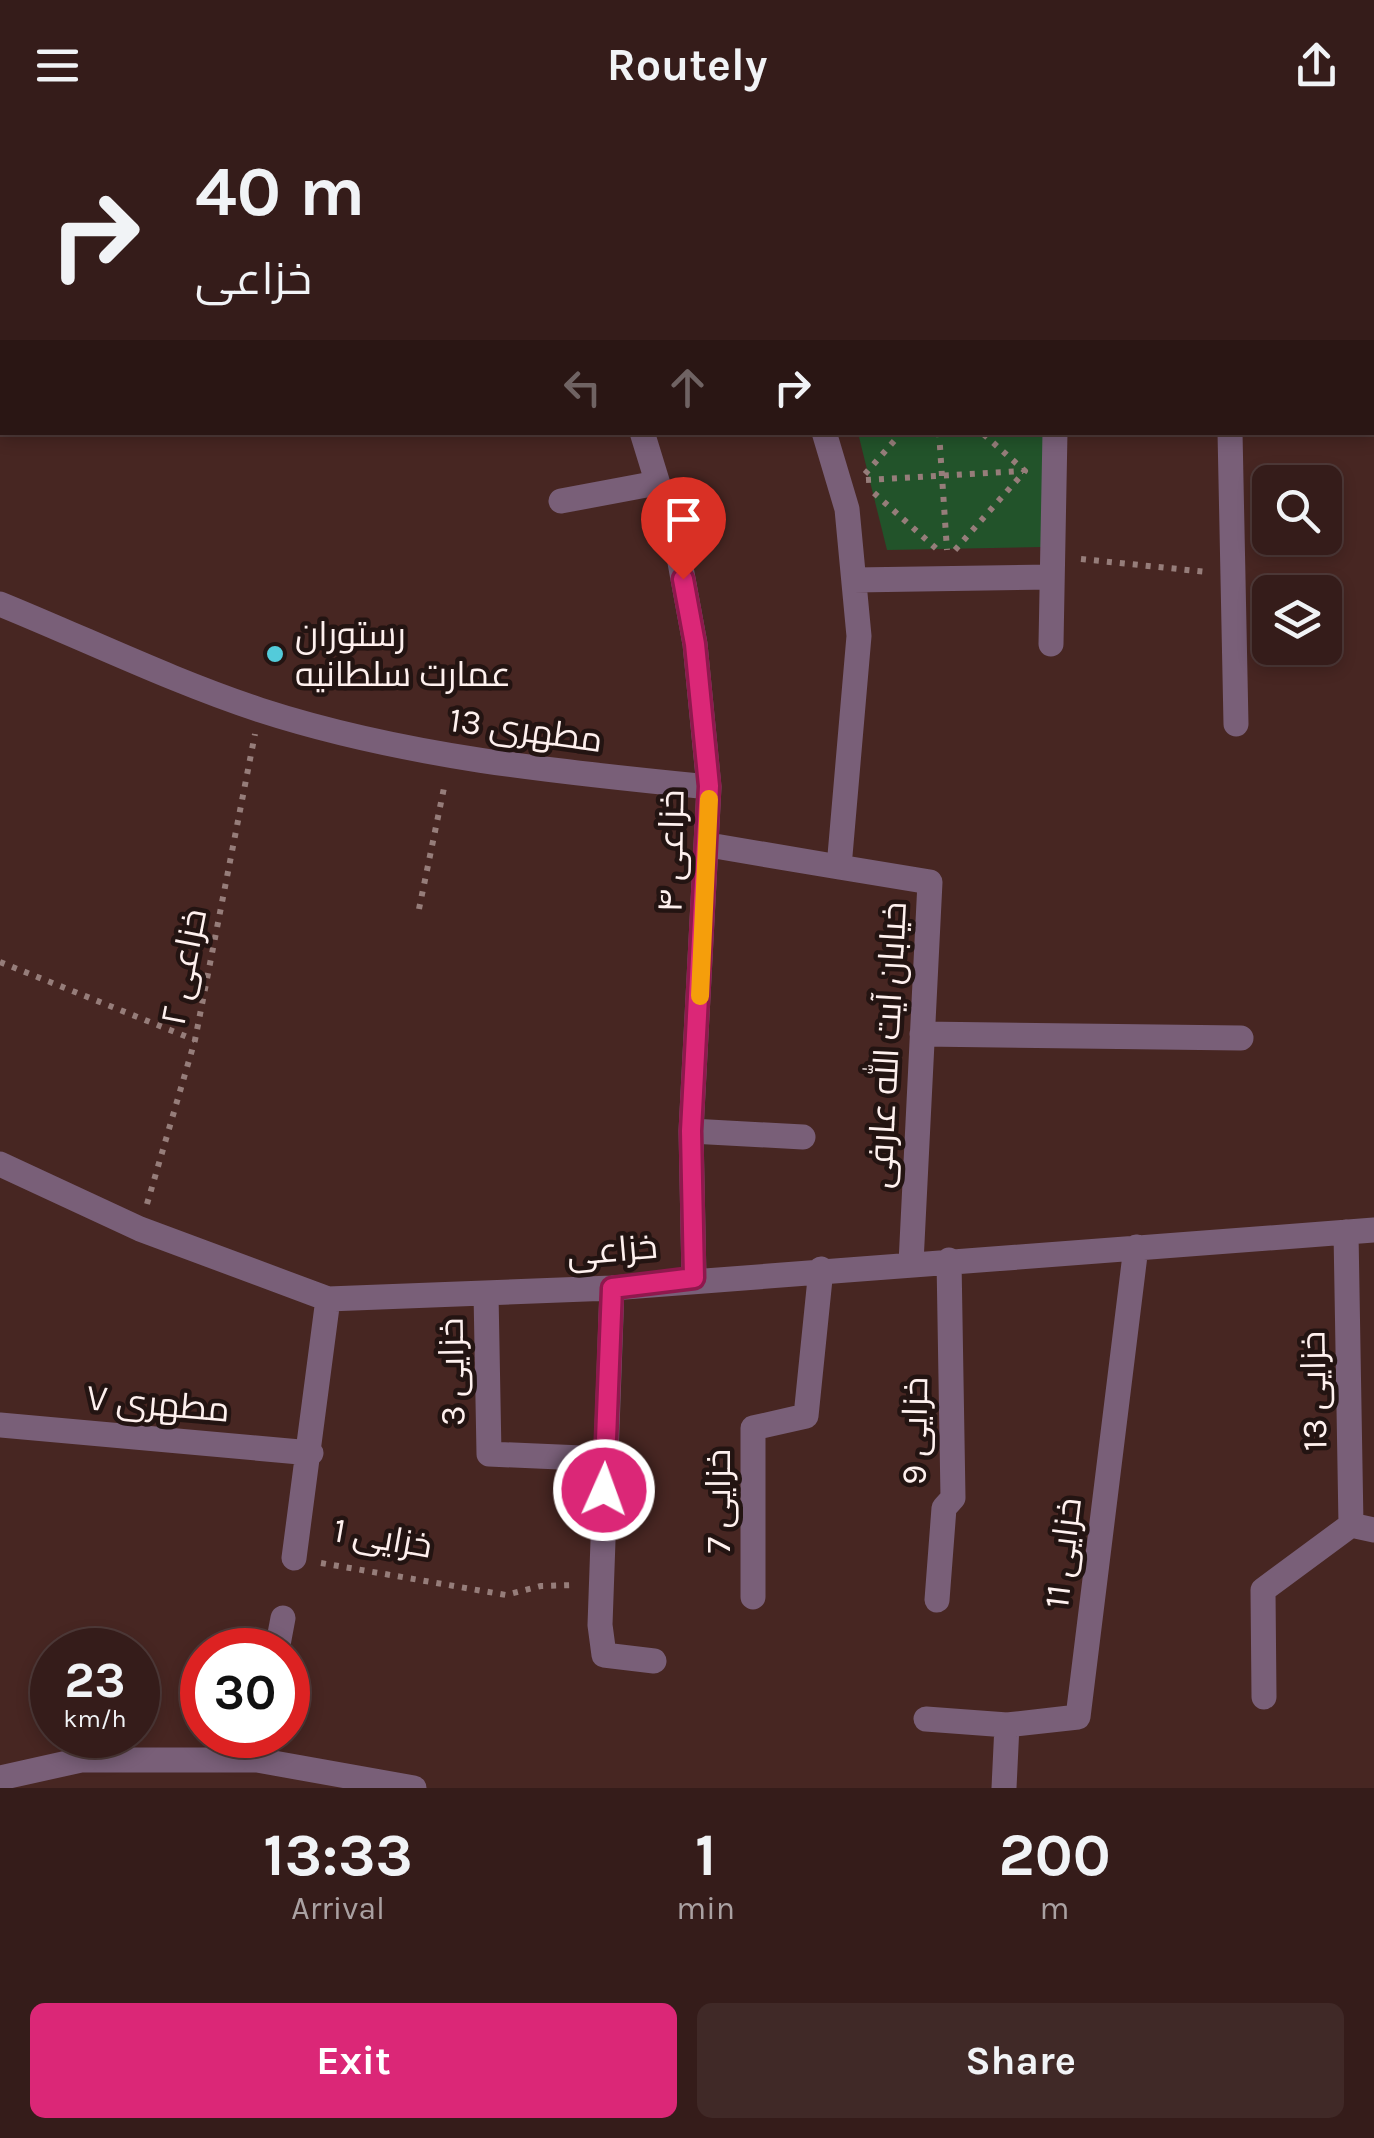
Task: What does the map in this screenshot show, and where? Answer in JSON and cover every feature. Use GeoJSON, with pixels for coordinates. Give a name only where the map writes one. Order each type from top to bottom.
{"type":"FeatureCollection","features":[{"type":"Feature","properties":{"kind":"street","name":"خزاعی ۴"},"geometry":{"type":"LineString","coordinates":[[643,435],[677,546],[695,644],[709,786],[691,1131],[694,1278]]}},
{"type":"Feature","properties":{"kind":"street","name":"خیابان آیت الله عارفی"},"geometry":{"type":"LineString","coordinates":[[825,435],[847,508],[859,636],[839,866],[930,882],[911,1263]]}},
{"type":"Feature","properties":{"kind":"street"},"geometry":{"type":"LineString","coordinates":[[1051,644],[1055,435]]}},
{"type":"Feature","properties":{"kind":"street"},"geometry":{"type":"LineString","coordinates":[[1230,435],[1236,724]]}},
{"type":"Feature","properties":{"kind":"street"},"geometry":{"type":"LineString","coordinates":[[561,501],[657,484]]}},
{"type":"Feature","properties":{"kind":"street"},"geometry":{"type":"LineString","coordinates":[[854,580],[1052,567]]}},
{"type":"Feature","properties":{"kind":"street","name":"مطهری 13"},"geometry":{"type":"LineString","coordinates":[[0,604],[260,710],[451,756],[709,786]]}},
{"type":"Feature","properties":{"kind":"street"},"geometry":{"type":"LineString","coordinates":[[708,845],[839,866]]}},
{"type":"Feature","properties":{"kind":"street"},"geometry":{"type":"LineString","coordinates":[[922,1034],[1241,1038]]}},
{"type":"Feature","properties":{"kind":"street"},"geometry":{"type":"LineString","coordinates":[[691,1131],[803,1137]]}},
{"type":"Feature","properties":{"kind":"street","name":"خزاعی"},"geometry":{"type":"LineString","coordinates":[[0,1164],[140,1230],[328,1298],[612,1288],[694,1278],[1374,1230]]}},
{"type":"Feature","properties":{"kind":"street","name":"خزایی 13"},"geometry":{"type":"LineString","coordinates":[[1346,1232],[1362,1528]]}},
{"type":"Feature","properties":{"kind":"street","name":"خزایی 11"},"geometry":{"type":"LineString","coordinates":[[926,1718],[1007,1726],[1078,1717],[1136,1247]]}},
{"type":"Feature","properties":{"kind":"street","name":"خزایی 9"},"geometry":{"type":"LineString","coordinates":[[937,1600],[944,1508],[953,1498],[949,1260]]}},
{"type":"Feature","properties":{"kind":"street","name":"خزایی 7"},"geometry":{"type":"LineString","coordinates":[[753,1596],[753,1428],[806,1416],[821,1269]]}},
{"type":"Feature","properties":{"kind":"street"},"geometry":{"type":"LineString","coordinates":[[612,1288],[602,1584],[604,1655],[654,1660]]}},
{"type":"Feature","properties":{"kind":"street","name":"خزایی 3"},"geometry":{"type":"LineString","coordinates":[[486,1293],[489,1454],[605,1458]]}},
{"type":"Feature","properties":{"kind":"street","name":"خزایی 1"},"geometry":{"type":"LineString","coordinates":[[294,1558],[328,1298]]}},
{"type":"Feature","properties":{"kind":"street","name":"مطهری ۷"},"geometry":{"type":"LineString","coordinates":[[0,1425],[310,1452]]}},
{"type":"Feature","properties":{"kind":"street"},"geometry":{"type":"LineString","coordinates":[[1264,1697],[1263,1590],[1362,1528]]}},
{"type":"Feature","properties":{"kind":"street"},"geometry":{"type":"LineString","coordinates":[[281,1628],[283,1618]]}},
{"type":"Feature","properties":{"kind":"street"},"geometry":{"type":"LineString","coordinates":[[1004,1788],[1007,1726]]}},
{"type":"Feature","properties":{"kind":"street"},"geometry":{"type":"LineString","coordinates":[[0,1778],[35,1779],[81,1760],[180,1753]]}},
{"type":"Feature","properties":{"kind":"street"},"geometry":{"type":"LineString","coordinates":[[301,1758],[414,1788]]}},
{"type":"Feature","properties":{"kind":"path"},"geometry":{"type":"LineString","coordinates":[[860,481],[899,435]]}},
{"type":"Feature","properties":{"kind":"path"},"geometry":{"type":"LineString","coordinates":[[939,435],[948,558]]}},
{"type":"Feature","properties":{"kind":"path"},"geometry":{"type":"LineString","coordinates":[[984,435],[1025,471]]}},
{"type":"Feature","properties":{"kind":"path"},"geometry":{"type":"LineString","coordinates":[[860,481],[1054,468]]}},
{"type":"Feature","properties":{"kind":"path"},"geometry":{"type":"LineString","coordinates":[[948,558],[1025,471]]}},
{"type":"Feature","properties":{"kind":"path"},"geometry":{"type":"LineString","coordinates":[[860,481],[948,558]]}},
{"type":"Feature","properties":{"kind":"path"},"geometry":{"type":"LineString","coordinates":[[1052,567],[1234,574]]}},
{"type":"Feature","properties":{"kind":"path","name":"خزاعی ۲"},"geometry":{"type":"LineString","coordinates":[[140,1230],[195,1040],[260,710]]}},
{"type":"Feature","properties":{"kind":"path"},"geometry":{"type":"LineString","coordinates":[[419,908],[451,756]]}},
{"type":"Feature","properties":{"kind":"path"},"geometry":{"type":"LineString","coordinates":[[0,962],[195,1040]]}},
{"type":"Feature","properties":{"kind":"path","name":"خزایی 1"},"geometry":{"type":"LineString","coordinates":[[294,1558],[506,1595],[541,1586],[602,1584]]}},
{"type":"Feature","properties":{"kind":"green space"},"geometry":{"type":"Polygon","coordinates":[[[858,435],[1045,435],[1043,547],[887,550],[858,435]]]}},
{"type":"Feature","properties":{"kind":"slow traffic"},"geometry":{"type":"LineString","coordinates":[[700,996],[709,799]]}},
{"type":"Feature","properties":{"kind":"place","name":"رستوران عمارت سلطانیه"},"geometry":{"type":"Point","coordinates":[275,654]}},
{"type":"Feature","properties":{"kind":"route"},"geometry":{"type":"LineString","coordinates":[[604,1490],[612,1288],[694,1278],[691,1131],[709,786],[695,644],[683,579]]}}]}
